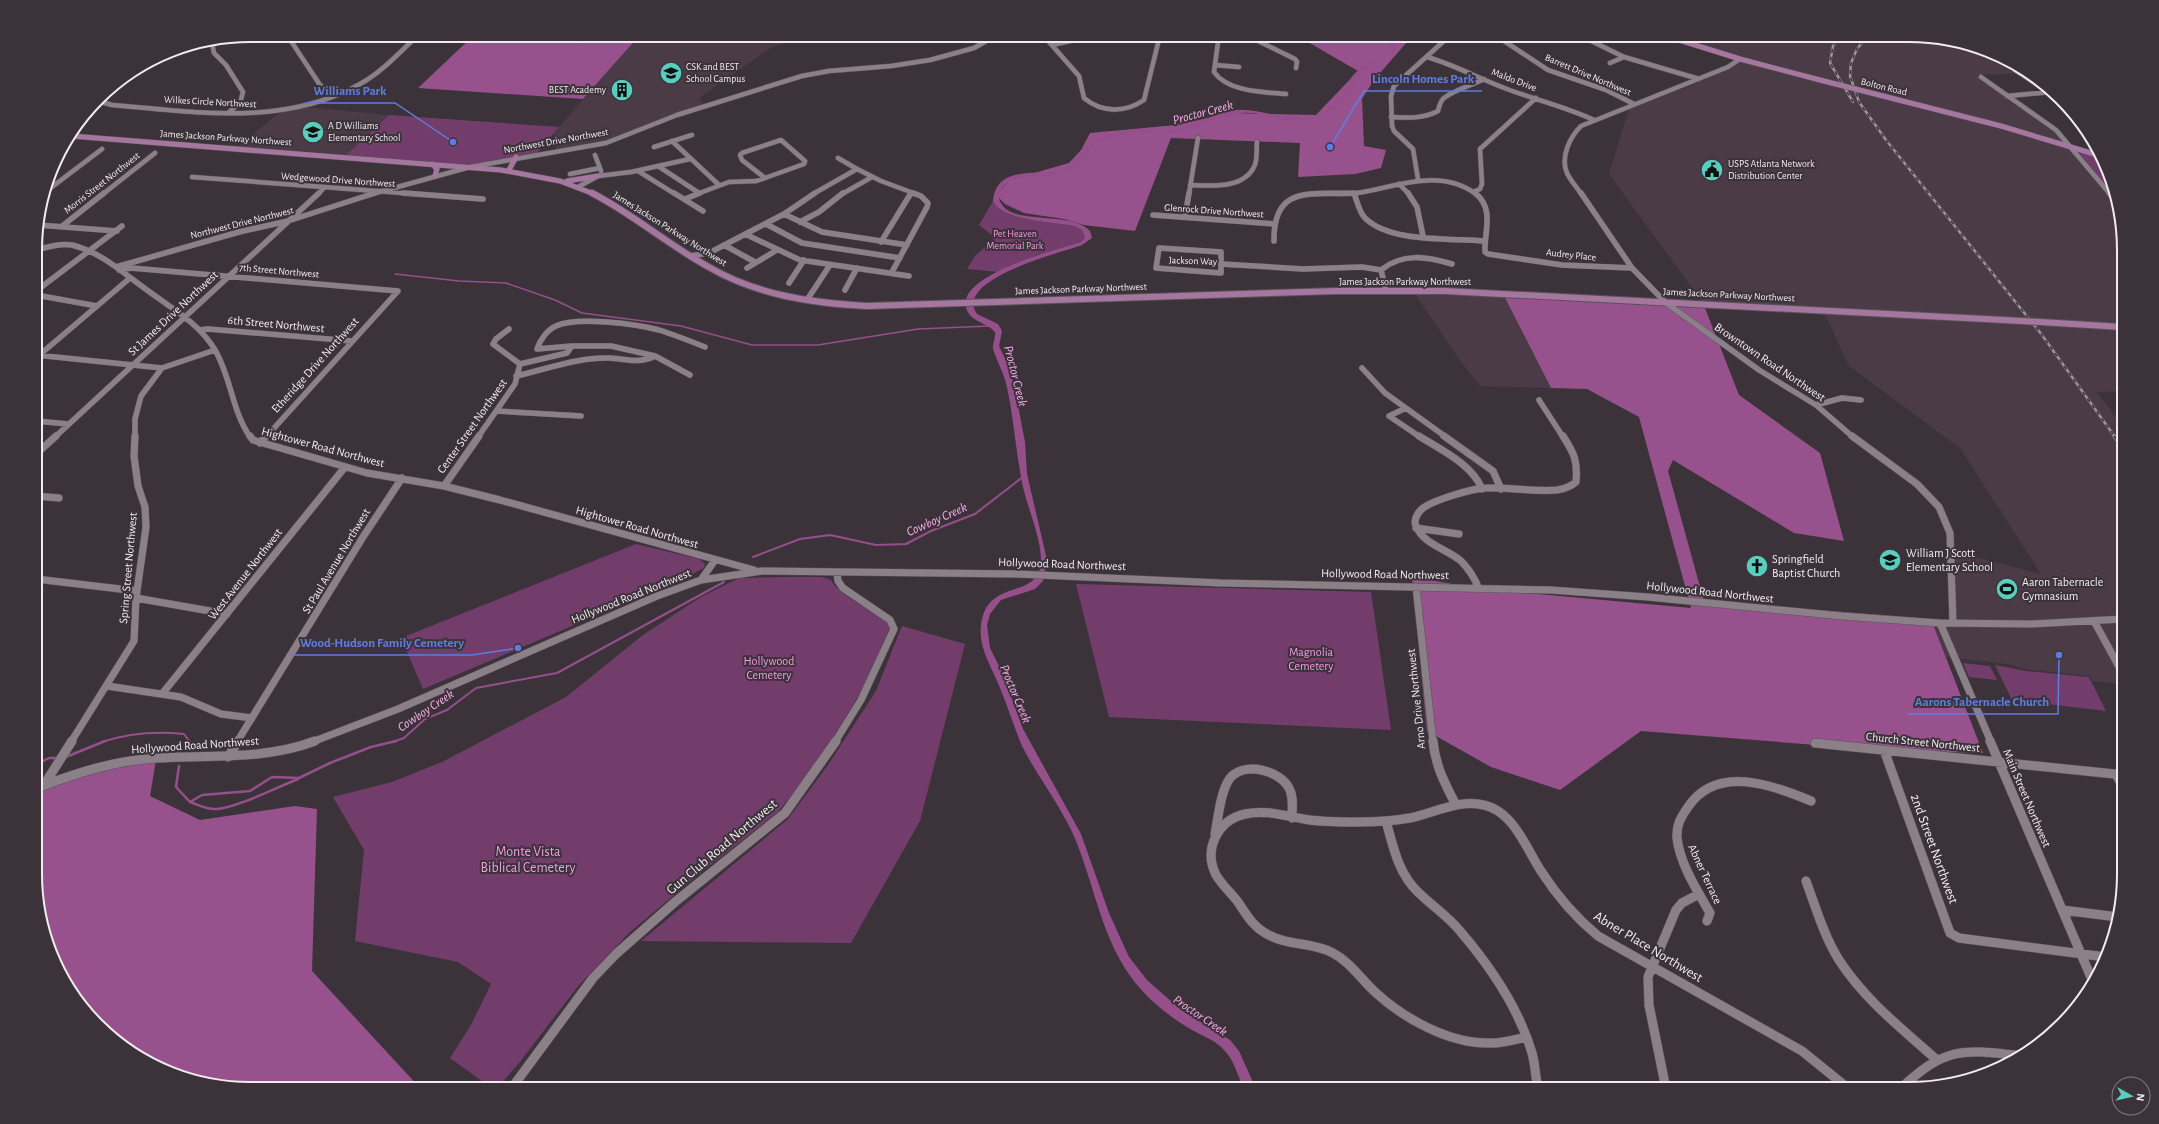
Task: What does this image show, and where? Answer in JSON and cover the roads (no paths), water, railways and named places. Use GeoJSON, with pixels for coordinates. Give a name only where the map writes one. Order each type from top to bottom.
{"type":"FeatureCollection","features":[{"type":"Feature","properties":{"kind":"main road","name":"Bolton Road"},"geometry":{"type":"LineString","coordinates":[[1685,42],[1740,59],[2072,146],[2093,153]]}},
{"type":"Feature","properties":{"kind":"main road","name":"James Jackson Parkway Northwest"},"geometry":{"type":"LineString","coordinates":[[76,136],[470,166],[509,170],[558,180],[578,187],[605,201],[706,266],[752,287],[807,300],[867,306],[1386,291],[1498,292],[2117,328]]}},
{"type":"Feature","properties":{"kind":"main road"},"geometry":{"type":"LineString","coordinates":[[509,170],[516,158]]}},
{"type":"Feature","properties":{"kind":"main road"},"geometry":{"type":"LineString","coordinates":[[432,164],[437,169],[436,176]]}},
{"type":"Feature","properties":{"kind":"main road"},"geometry":{"type":"LineString","coordinates":[[558,180],[577,181],[600,176]]}},
{"type":"Feature","properties":{"kind":"street"},"geometry":{"type":"LineString","coordinates":[[292,42],[320,85],[334,96]]}},
{"type":"Feature","properties":{"kind":"street","name":"Wilkes Circle Northwest"},"geometry":{"type":"LineString","coordinates":[[103,103],[112,105],[252,114],[306,106],[334,96],[368,79],[410,42]]}},
{"type":"Feature","properties":{"kind":"street","name":"Northwest Drive Northwest"},"geometry":{"type":"LineString","coordinates":[[117,268],[239,232],[288,221],[378,192],[470,166],[606,143],[677,115],[814,73],[905,64],[960,53],[987,42]]}},
{"type":"Feature","properties":{"kind":"street"},"geometry":{"type":"LineString","coordinates":[[1049,42],[1079,76],[1082,83],[1082,96],[1086,101],[1100,107],[1119,109],[1137,105],[1146,97],[1158,42]]}},
{"type":"Feature","properties":{"kind":"street"},"geometry":{"type":"LineString","coordinates":[[1052,45],[1066,42]]}},
{"type":"Feature","properties":{"kind":"street"},"geometry":{"type":"LineString","coordinates":[[1218,42],[1214,65],[1215,75],[1227,83],[1251,90],[1286,94]]}},
{"type":"Feature","properties":{"kind":"street"},"geometry":{"type":"LineString","coordinates":[[1260,42],[1295,59],[1298,62],[1296,68]]}},
{"type":"Feature","properties":{"kind":"street"},"geometry":{"type":"LineString","coordinates":[[1418,179],[1416,175],[1413,149],[1394,131],[1391,117],[1391,96],[1394,86],[1443,42]]}},
{"type":"Feature","properties":{"kind":"street","name":"Barrett Drive Northwest"},"geometry":{"type":"LineString","coordinates":[[1506,42],[1548,70],[1606,90],[1634,104]]}},
{"type":"Feature","properties":{"kind":"street"},"geometry":{"type":"LineString","coordinates":[[1593,42],[1624,57],[1699,79]]}},
{"type":"Feature","properties":{"kind":"street"},"geometry":{"type":"LineString","coordinates":[[212,46],[214,53],[226,65],[243,92],[240,102],[228,113]]}},
{"type":"Feature","properties":{"kind":"street","name":"Maldo Drive"},"geometry":{"type":"LineString","coordinates":[[1427,57],[1456,65],[1484,79],[1574,111],[1594,120]]}},
{"type":"Feature","properties":{"kind":"street"},"geometry":{"type":"LineString","coordinates":[[1610,63],[1624,57]]}},
{"type":"Feature","properties":{"kind":"street","name":"Browntown Road Northwest"},"geometry":{"type":"LineString","coordinates":[[1740,59],[1728,67],[1581,126],[1572,134],[1565,156],[1565,167],[1570,180],[1632,268],[1665,302],[1759,370],[1816,405],[1860,443],[1917,484],[1939,507],[1950,533],[1953,623]]}},
{"type":"Feature","properties":{"kind":"street"},"geometry":{"type":"LineString","coordinates":[[1214,65],[1239,67]]}},
{"type":"Feature","properties":{"kind":"street"},"geometry":{"type":"LineString","coordinates":[[1981,77],[2056,130],[2072,146],[2109,192]]}},
{"type":"Feature","properties":{"kind":"street"},"geometry":{"type":"LineString","coordinates":[[1391,117],[1415,118],[1430,115],[1438,110],[1442,100],[1448,95],[1472,86],[1484,79]]}},
{"type":"Feature","properties":{"kind":"street"},"geometry":{"type":"LineString","coordinates":[[2007,96],[2044,93]]}},
{"type":"Feature","properties":{"kind":"street"},"geometry":{"type":"LineString","coordinates":[[1473,192],[1480,189],[1483,182],[1479,155],[1480,149],[1536,98]]}},
{"type":"Feature","properties":{"kind":"street"},"geometry":{"type":"LineString","coordinates":[[654,147],[692,135]]}},
{"type":"Feature","properties":{"kind":"street"},"geometry":{"type":"LineString","coordinates":[[1185,217],[1198,138]]}},
{"type":"Feature","properties":{"kind":"street"},"geometry":{"type":"LineString","coordinates":[[685,199],[729,182],[750,182],[765,178],[804,164],[805,161],[781,140],[740,155],[742,160],[765,178]]}},
{"type":"Feature","properties":{"kind":"street"},"geometry":{"type":"LineString","coordinates":[[672,141],[718,185]]}},
{"type":"Feature","properties":{"kind":"street"},"geometry":{"type":"LineString","coordinates":[[1190,185],[1222,185],[1245,177],[1254,166],[1257,142]]}},
{"type":"Feature","properties":{"kind":"street"},"geometry":{"type":"LineString","coordinates":[[52,187],[102,149]]}},
{"type":"Feature","properties":{"kind":"street","name":"Morris Street Northwest"},"geometry":{"type":"LineString","coordinates":[[61,227],[155,153]]}},
{"type":"Feature","properties":{"kind":"street"},"geometry":{"type":"LineString","coordinates":[[595,155],[600,168],[600,176]]}},
{"type":"Feature","properties":{"kind":"street"},"geometry":{"type":"LineString","coordinates":[[838,158],[872,178],[924,198],[928,203],[928,207],[892,272]]}},
{"type":"Feature","properties":{"kind":"street"},"geometry":{"type":"LineString","coordinates":[[578,187],[600,176],[690,159]]}},
{"type":"Feature","properties":{"kind":"street"},"geometry":{"type":"LineString","coordinates":[[658,166],[699,193]]}},
{"type":"Feature","properties":{"kind":"street"},"geometry":{"type":"LineString","coordinates":[[570,174],[600,168]]}},
{"type":"Feature","properties":{"kind":"street"},"geometry":{"type":"LineString","coordinates":[[690,256],[709,253],[766,224],[805,201],[816,190],[857,169]]}},
{"type":"Feature","properties":{"kind":"street"},"geometry":{"type":"LineString","coordinates":[[638,170],[703,211]]}},
{"type":"Feature","properties":{"kind":"street","name":"Wedgewood Drive Northwest"},"geometry":{"type":"LineString","coordinates":[[192,177],[483,199]]}},
{"type":"Feature","properties":{"kind":"street"},"geometry":{"type":"LineString","coordinates":[[800,222],[818,212],[838,196],[872,178]]}},
{"type":"Feature","properties":{"kind":"street"},"geometry":{"type":"LineString","coordinates":[[1274,241],[1275,216],[1279,209],[1295,198],[1316,194],[1354,193],[1418,179],[1444,180],[1473,192],[1483,200],[1487,209],[1484,241],[1393,233],[1372,224],[1362,214],[1354,193]]}},
{"type":"Feature","properties":{"kind":"street"},"geometry":{"type":"LineString","coordinates":[[1399,184],[1418,205],[1422,236]]}},
{"type":"Feature","properties":{"kind":"street","name":"St James Drive Northwest"},"geometry":{"type":"LineString","coordinates":[[42,448],[324,188]]}},
{"type":"Feature","properties":{"kind":"street"},"geometry":{"type":"LineString","coordinates":[[881,242],[911,193]]}},
{"type":"Feature","properties":{"kind":"street"},"geometry":{"type":"LineString","coordinates":[[784,214],[822,232],[907,245]]}},
{"type":"Feature","properties":{"kind":"street","name":"Glenrock Drive Northwest"},"geometry":{"type":"LineString","coordinates":[[1153,215],[1274,224]]}},
{"type":"Feature","properties":{"kind":"street"},"geometry":{"type":"LineString","coordinates":[[766,224],[802,243],[819,247],[900,258]]}},
{"type":"Feature","properties":{"kind":"street"},"geometry":{"type":"LineString","coordinates":[[44,225],[116,231]]}},
{"type":"Feature","properties":{"kind":"street"},"geometry":{"type":"LineString","coordinates":[[42,286],[80,257],[90,252],[122,226]]}},
{"type":"Feature","properties":{"kind":"street"},"geometry":{"type":"LineString","coordinates":[[745,234],[789,256],[804,260],[830,265],[892,272],[908,276]]}},
{"type":"Feature","properties":{"kind":"street","name":"Audrey Place"},"geometry":{"type":"LineString","coordinates":[[1484,241],[1485,252],[1488,254],[1562,265],[1632,268]]}},
{"type":"Feature","properties":{"kind":"street","name":"Hightower Road Northwest"},"geometry":{"type":"LineString","coordinates":[[42,249],[59,245],[73,245],[90,252],[117,268],[185,317],[199,330],[215,350],[223,366],[230,393],[252,440],[288,449],[344,467],[444,486],[715,560],[762,571]]}},
{"type":"Feature","properties":{"kind":"street","name":"James Jackson Parkway Northwest"},"geometry":{"type":"LineString","coordinates":[[724,245],[755,262]]}},
{"type":"Feature","properties":{"kind":"street","name":"Jackson Way"},"geometry":{"type":"LineString","coordinates":[[1159,248],[1221,252],[1221,264],[1220,273],[1156,268],[1159,248]]}},
{"type":"Feature","properties":{"kind":"street"},"geometry":{"type":"LineString","coordinates":[[747,268],[777,250]]}},
{"type":"Feature","properties":{"kind":"street"},"geometry":{"type":"LineString","coordinates":[[706,266],[709,253]]}},
{"type":"Feature","properties":{"kind":"street"},"geometry":{"type":"LineString","coordinates":[[1386,291],[1381,270],[1390,261],[1400,258],[1424,257],[1452,264]]}},
{"type":"Feature","properties":{"kind":"street"},"geometry":{"type":"LineString","coordinates":[[789,283],[804,260]]}},
{"type":"Feature","properties":{"kind":"street","name":"Jackson Way"},"geometry":{"type":"LineString","coordinates":[[1221,264],[1303,269],[1362,267],[1381,270]]}},
{"type":"Feature","properties":{"kind":"street"},"geometry":{"type":"LineString","coordinates":[[807,300],[830,265]]}},
{"type":"Feature","properties":{"kind":"street","name":"7th Street Northwest"},"geometry":{"type":"LineString","coordinates":[[117,268],[230,276],[398,291],[388,303]]}},
{"type":"Feature","properties":{"kind":"street"},"geometry":{"type":"LineString","coordinates":[[845,290],[857,268]]}},
{"type":"Feature","properties":{"kind":"street"},"geometry":{"type":"LineString","coordinates":[[42,352],[130,278]]}},
{"type":"Feature","properties":{"kind":"street"},"geometry":{"type":"LineString","coordinates":[[42,296],[97,306]]}},
{"type":"Feature","properties":{"kind":"street","name":"Etheridge Drive Northwest"},"geometry":{"type":"LineString","coordinates":[[260,443],[388,303]]}},
{"type":"Feature","properties":{"kind":"street"},"geometry":{"type":"LineString","coordinates":[[690,375],[656,356],[611,346],[572,346],[541,350],[536,349],[540,340],[559,325],[589,323],[610,323],[653,329],[705,347]]}},
{"type":"Feature","properties":{"kind":"street","name":"6th Street Northwest"},"geometry":{"type":"LineString","coordinates":[[199,330],[208,329],[352,342]]}},
{"type":"Feature","properties":{"kind":"street"},"geometry":{"type":"LineString","coordinates":[[509,329],[496,339],[493,344],[520,364],[567,353],[572,346]]}},
{"type":"Feature","properties":{"kind":"street"},"geometry":{"type":"LineString","coordinates":[[42,356],[162,368],[215,350]]}},
{"type":"Feature","properties":{"kind":"street"},"geometry":{"type":"LineString","coordinates":[[516,376],[582,360],[607,358],[648,362],[656,356]]}},
{"type":"Feature","properties":{"kind":"street","name":"Center Street Northwest"},"geometry":{"type":"LineString","coordinates":[[444,486],[515,384],[520,364]]}},
{"type":"Feature","properties":{"kind":"street","name":"Spring Street Northwest"},"geometry":{"type":"LineString","coordinates":[[42,785],[57,766],[134,641],[137,594],[146,527],[145,507],[138,486],[134,456],[135,419],[141,396],[162,368]]}},
{"type":"Feature","properties":{"kind":"street"},"geometry":{"type":"LineString","coordinates":[[1362,368],[1385,392],[1492,471],[1501,489]]}},
{"type":"Feature","properties":{"kind":"street"},"geometry":{"type":"LineString","coordinates":[[1816,405],[1842,398],[1861,400]]}},
{"type":"Feature","properties":{"kind":"street"},"geometry":{"type":"LineString","coordinates":[[1479,589],[1475,577],[1457,558],[1421,536],[1416,528],[1415,522],[1417,513],[1423,508],[1470,490],[1557,490],[1570,487],[1576,482],[1577,470],[1574,453],[1539,400]]}},
{"type":"Feature","properties":{"kind":"street"},"geometry":{"type":"LineString","coordinates":[[1406,408],[1389,416],[1470,470],[1478,479],[1482,489]]}},
{"type":"Feature","properties":{"kind":"street"},"geometry":{"type":"LineString","coordinates":[[497,411],[581,416]]}},
{"type":"Feature","properties":{"kind":"street"},"geometry":{"type":"LineString","coordinates":[[42,422],[68,424]]}},
{"type":"Feature","properties":{"kind":"street","name":"West Avenue Northwest"},"geometry":{"type":"LineString","coordinates":[[162,694],[344,467]]}},
{"type":"Feature","properties":{"kind":"street","name":"St Paul Avenue Northwest"},"geometry":{"type":"LineString","coordinates":[[228,757],[367,531],[402,478]]}},
{"type":"Feature","properties":{"kind":"street"},"geometry":{"type":"LineString","coordinates":[[42,497],[59,498]]}},
{"type":"Feature","properties":{"kind":"street"},"geometry":{"type":"LineString","coordinates":[[1416,528],[1428,528],[1448,534],[1459,534]]}},
{"type":"Feature","properties":{"kind":"street"},"geometry":{"type":"LineString","coordinates":[[701,580],[715,560]]}},
{"type":"Feature","properties":{"kind":"street","name":"Hollywood Road Northwest"},"geometry":{"type":"LineString","coordinates":[[42,786],[91,768],[135,760],[228,757],[280,750],[330,736],[657,596],[701,580],[762,571],[1056,575],[1221,583],[1416,587],[1594,593],[1846,617],[1940,623],[2026,624],[2117,619]]}},
{"type":"Feature","properties":{"kind":"street","name":"Gun Club Road Northwest"},"geometry":{"type":"LineString","coordinates":[[516,1082],[593,978],[616,954],[675,902],[769,828],[785,813],[846,726],[866,690],[878,660],[894,629],[890,620],[843,588],[838,581],[837,573]]}},
{"type":"Feature","properties":{"kind":"street"},"geometry":{"type":"LineString","coordinates":[[42,580],[137,594],[227,614]]}},
{"type":"Feature","properties":{"kind":"street","name":"Arno Drive Northwest"},"geometry":{"type":"LineString","coordinates":[[1416,587],[1434,754],[1442,779],[1456,805]]}},
{"type":"Feature","properties":{"kind":"street"},"geometry":{"type":"LineString","coordinates":[[2094,621],[2117,663]]}},
{"type":"Feature","properties":{"kind":"street","name":"Main Street Northwest"},"geometry":{"type":"LineString","coordinates":[[1940,623],[2090,976]]}},
{"type":"Feature","properties":{"kind":"street"},"geometry":{"type":"LineString","coordinates":[[107,686],[181,697],[221,714],[252,718]]}},
{"type":"Feature","properties":{"kind":"street","name":"Church Street Northwest"},"geometry":{"type":"LineString","coordinates":[[1815,743],[2117,774]]}},
{"type":"Feature","properties":{"kind":"street","name":"2nd Street Northwest"},"geometry":{"type":"LineString","coordinates":[[1884,750],[1950,933],[1959,938],[2081,954]]}},
{"type":"Feature","properties":{"kind":"street"},"geometry":{"type":"LineString","coordinates":[[1292,818],[1292,793],[1285,781],[1271,773],[1243,770],[1234,775],[1228,782],[1211,855],[1216,873],[1252,922],[1264,933],[1283,942],[1316,946],[1333,953],[1346,963],[1388,1004],[1405,1016],[1425,1025],[1480,1043],[1498,1043],[1526,1037]]}},
{"type":"Feature","properties":{"kind":"street","name":"Abner Terrace"},"geometry":{"type":"LineString","coordinates":[[1707,920],[1710,913],[1699,894],[1677,841],[1679,819],[1692,802],[1706,788],[1727,783],[1755,782],[1779,787],[1810,801]]}},
{"type":"Feature","properties":{"kind":"street","name":"Abner Place Northwest"},"geometry":{"type":"LineString","coordinates":[[1215,835],[1228,821],[1244,814],[1263,812],[1292,818],[1338,823],[1421,816],[1467,802],[1479,802],[1502,814],[1511,823],[1562,901],[1575,917],[1598,936],[1802,1051],[1842,1082]]}},
{"type":"Feature","properties":{"kind":"street"},"geometry":{"type":"LineString","coordinates":[[1386,820],[1400,864],[1407,880],[1420,895],[1449,918],[1465,936],[1513,1009],[1532,1053],[1537,1082]]}},
{"type":"Feature","properties":{"kind":"street"},"geometry":{"type":"LineString","coordinates":[[1806,882],[1830,943],[1848,973],[1869,997],[1936,1060]]}},
{"type":"Feature","properties":{"kind":"street"},"geometry":{"type":"LineString","coordinates":[[1665,1082],[1649,1005],[1648,977],[1676,910],[1682,903],[1699,894]]}},
{"type":"Feature","properties":{"kind":"street"},"geometry":{"type":"LineString","coordinates":[[2062,910],[2113,916]]}},
{"type":"Feature","properties":{"kind":"street"},"geometry":{"type":"LineString","coordinates":[[2081,954],[2100,956]]}},
{"type":"Feature","properties":{"kind":"street"},"geometry":{"type":"LineString","coordinates":[[1909,1082],[1936,1060],[1957,1053],[1979,1051],[2012,1055]]}},
{"type":"Feature","properties":{"kind":"waterway"},"geometry":{"type":"LineString","coordinates":[[575,44],[582,42]]}},
{"type":"Feature","properties":{"kind":"waterway"},"geometry":{"type":"LineString","coordinates":[[395,274],[459,281],[506,283],[555,300],[582,313],[681,326],[752,345],[818,345],[918,329],[990,326]]}},
{"type":"Feature","properties":{"kind":"waterway","name":"Cowboy Creek"},"geometry":{"type":"LineString","coordinates":[[753,557],[800,539],[830,535],[876,545],[906,544],[931,531],[975,514],[1024,476]]}},
{"type":"Feature","properties":{"kind":"waterway","name":"Cowboy Creek"},"geometry":{"type":"LineString","coordinates":[[395,741],[404,738],[425,719],[447,710],[476,688],[557,673],[724,582]]}},
{"type":"Feature","properties":{"kind":"waterway","name":"Cowboy Creek"},"geometry":{"type":"LineString","coordinates":[[104,741],[132,735],[163,733],[184,734],[190,742],[189,741]]}},
{"type":"Feature","properties":{"kind":"waterway","name":"Cowboy Creek"},"geometry":{"type":"LineString","coordinates":[[66,757],[104,741]]}},
{"type":"Feature","properties":{"kind":"waterway","name":"Cowboy Creek"},"geometry":{"type":"LineString","coordinates":[[190,802],[202,795],[250,791],[272,777],[299,778],[330,763],[371,747],[395,741]]}},
{"type":"Feature","properties":{"kind":"waterway","name":"Cowboy Creek"},"geometry":{"type":"LineString","coordinates":[[42,762],[49,758],[58,758]]}},
{"type":"Feature","properties":{"kind":"waterway","name":"Cowboy Creek"},"geometry":{"type":"LineString","coordinates":[[179,766],[176,787],[190,802]]}},
{"type":"Feature","properties":{"kind":"waterway"},"geometry":{"type":"LineString","coordinates":[[190,802],[210,809],[225,808],[246,801],[298,779]]}},
{"type":"Feature","properties":{"kind":"railway"},"geometry":{"type":"LineString","coordinates":[[1836,42],[1833,46],[1830,63],[1853,102]]}},
{"type":"Feature","properties":{"kind":"railway"},"geometry":{"type":"LineString","coordinates":[[1862,42],[1857,49],[1851,63],[1850,76],[1859,102],[1886,140],[2042,335],[2115,437]]}},
{"type":"Feature","properties":{"kind":"railway"},"geometry":{"type":"LineString","coordinates":[[2114,436],[2117,440]]}},
{"type":"Feature","properties":{"kind":"place","name":"CSK and BEST School Campus"},"geometry":{"type":"Point","coordinates":[671,73]}},
{"type":"Feature","properties":{"kind":"place","name":"BEST Academy"},"geometry":{"type":"Point","coordinates":[622,90]}},
{"type":"Feature","properties":{"kind":"place","name":"A D Williams Elementary School"},"geometry":{"type":"Point","coordinates":[313,132]}},
{"type":"Feature","properties":{"kind":"place","name":"Williams Park"},"geometry":{"type":"Point","coordinates":[453,142]}},
{"type":"Feature","properties":{"kind":"place","name":"Lincoln Homes Park"},"geometry":{"type":"Point","coordinates":[1330,147]}},
{"type":"Feature","properties":{"kind":"place","name":"USPS Atlanta Network Distribution Center"},"geometry":{"type":"Point","coordinates":[1712,170]}},
{"type":"Feature","properties":{"kind":"place","name":"William J Scott Elementary School"},"geometry":{"type":"Point","coordinates":[1890,560]}},
{"type":"Feature","properties":{"kind":"place","name":"Springfield Baptist Church"},"geometry":{"type":"Point","coordinates":[1757,566]}},
{"type":"Feature","properties":{"kind":"place","name":"Aaron Tabernacle Gymnasium"},"geometry":{"type":"Point","coordinates":[2007,589]}},
{"type":"Feature","properties":{"kind":"place","name":"Wood-Hudson Family Cemetery"},"geometry":{"type":"Point","coordinates":[518,648]}},
{"type":"Feature","properties":{"kind":"place","name":"Aarons Tabernacle Church"},"geometry":{"type":"Point","coordinates":[2059,655]}},
{"type":"Feature","properties":{"kind":"water label","name":"Proctor Creek"},"geometry":{"type":"Point","coordinates":[1203,113]}},
{"type":"Feature","properties":{"kind":"water label","name":"Proctor Creek"},"geometry":{"type":"Point","coordinates":[1015,376]}},
{"type":"Feature","properties":{"kind":"water label","name":"Proctor Creek"},"geometry":{"type":"Point","coordinates":[1015,694]}},
{"type":"Feature","properties":{"kind":"water label","name":"Proctor Creek"},"geometry":{"type":"Point","coordinates":[1200,1016]}},
{"type":"Feature","properties":{"kind":"park label","name":"Pet Heaven Memorial Park"},"geometry":{"type":"Point","coordinates":[1015,240]}},
{"type":"Feature","properties":{"kind":"park label","name":"Magnolia Cemetery"},"geometry":{"type":"Point","coordinates":[1311,659]}},
{"type":"Feature","properties":{"kind":"park label","name":"Hollywood Cemetery"},"geometry":{"type":"Point","coordinates":[769,668]}},
{"type":"Feature","properties":{"kind":"park label","name":"Monte Vista Biblical Cemetery"},"geometry":{"type":"Point","coordinates":[528,860]}}]}
